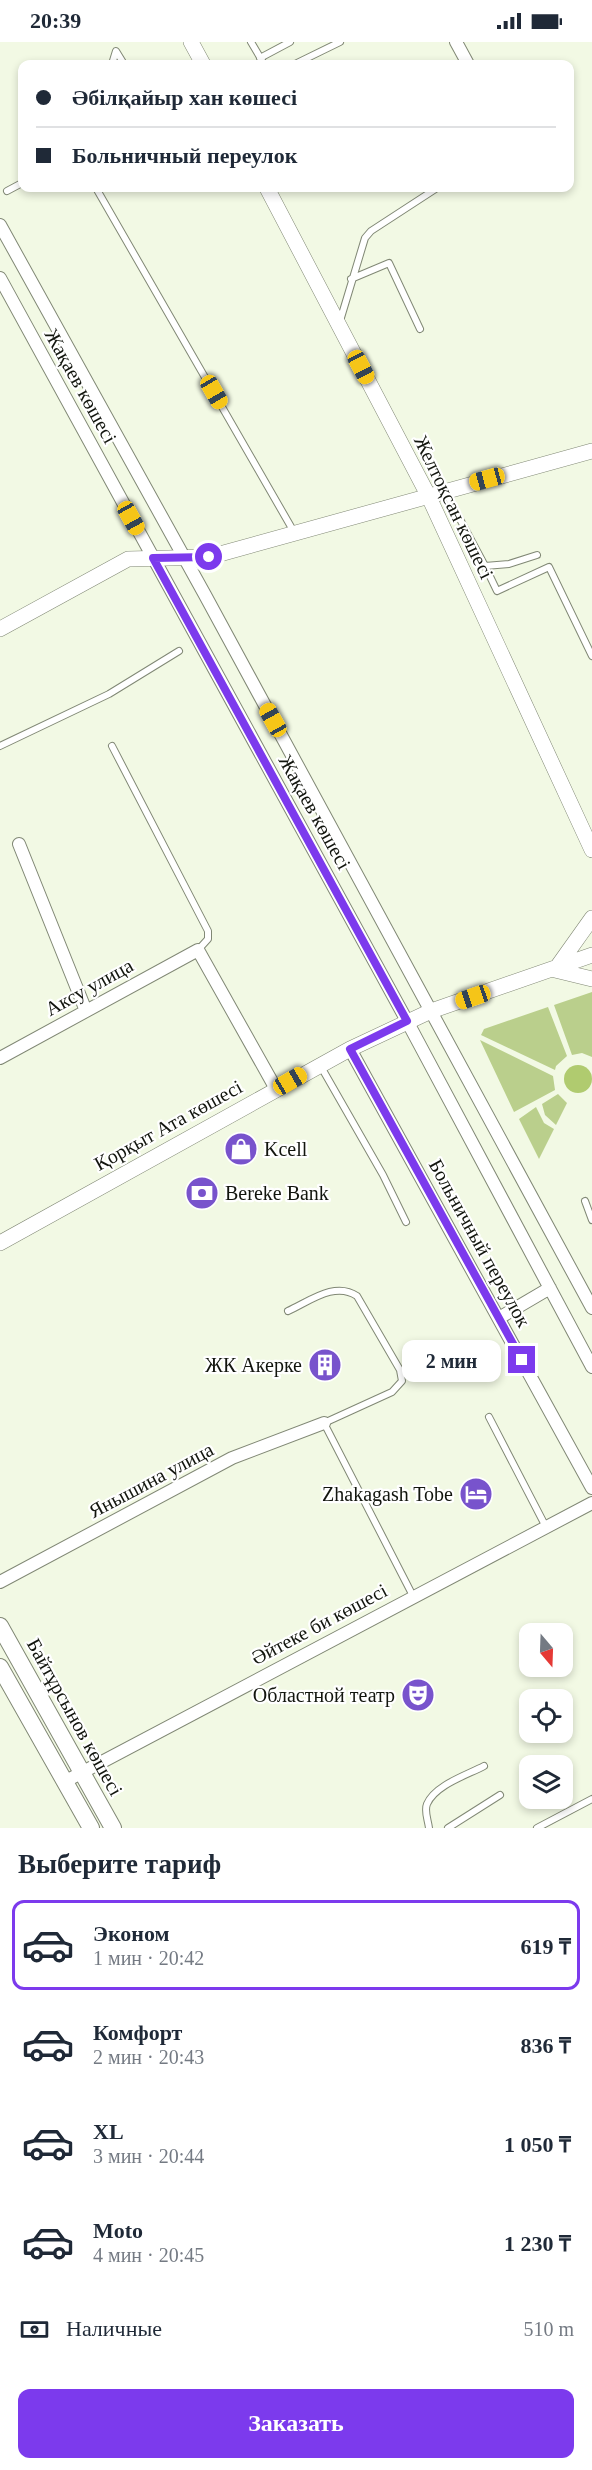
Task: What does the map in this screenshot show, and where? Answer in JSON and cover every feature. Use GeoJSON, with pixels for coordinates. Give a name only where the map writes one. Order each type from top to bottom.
{"type":"FeatureCollection","features":[{"type":"Feature","properties":{"kind":"main road","name":"Байтұрсынов көшесі"},"geometry":{"type":"LineString","coordinates":[[0,1626],[113,1828]]}},
{"type":"Feature","properties":{"kind":"main road","name":"Байтұрсынов көшесі"},"geometry":{"type":"LineString","coordinates":[[0,1667],[91,1828]]}},
{"type":"Feature","properties":{"kind":"street"},"geometry":{"type":"LineString","coordinates":[[191,42],[200,60]]}},
{"type":"Feature","properties":{"kind":"street"},"geometry":{"type":"LineString","coordinates":[[456,42],[466,60]]}},
{"type":"Feature","properties":{"kind":"street","name":"Желтоқсан көшесі"},"geometry":{"type":"LineString","coordinates":[[269,192],[428,495],[592,850]]}},
{"type":"Feature","properties":{"kind":"street","name":"Жақаев көшесі"},"geometry":{"type":"LineString","coordinates":[[0,225],[184,557],[592,1308]]}},
{"type":"Feature","properties":{"kind":"street","name":"Жақаев көшесі"},"geometry":{"type":"LineString","coordinates":[[0,278],[407,1021],[592,1367]]}},
{"type":"Feature","properties":{"kind":"street"},"geometry":{"type":"LineString","coordinates":[[0,629],[128,559],[209,557],[444,490],[592,451]]}},
{"type":"Feature","properties":{"kind":"street"},"geometry":{"type":"LineString","coordinates":[[19,844],[86,1011]]}},
{"type":"Feature","properties":{"kind":"street"},"geometry":{"type":"LineString","coordinates":[[592,918],[555,970],[592,979]]}},
{"type":"Feature","properties":{"kind":"street"},"geometry":{"type":"LineString","coordinates":[[198,950],[276,1089]]}},
{"type":"Feature","properties":{"kind":"street","name":"Аксу улица"},"geometry":{"type":"LineString","coordinates":[[0,1058],[198,950]]}},
{"type":"Feature","properties":{"kind":"street","name":"Қорқыт Ата көшесі"},"geometry":{"type":"LineString","coordinates":[[0,1243],[320,1064],[407,1021],[592,956]]}},
{"type":"Feature","properties":{"kind":"street","name":"Больничный переулок"},"geometry":{"type":"LineString","coordinates":[[350,1049],[592,1488]]}},
{"type":"Feature","properties":{"kind":"street"},"geometry":{"type":"LineString","coordinates":[[499,1318],[550,1288]]}},
{"type":"Feature","properties":{"kind":"street","name":"Янышина улица"},"geometry":{"type":"LineString","coordinates":[[0,1582],[232,1458],[324,1423]]}},
{"type":"Feature","properties":{"kind":"street","name":"Әйтеке би көшесі"},"geometry":{"type":"LineString","coordinates":[[64,1782],[592,1503]]}},
{"type":"Feature","properties":{"kind":"lane"},"geometry":{"type":"LineString","coordinates":[[251,42],[260,58],[290,42]]}},
{"type":"Feature","properties":{"kind":"lane"},"geometry":{"type":"LineString","coordinates":[[303,60],[340,42]]}},
{"type":"Feature","properties":{"kind":"lane"},"geometry":{"type":"LineString","coordinates":[[113,60],[116,51],[122,60]]}},
{"type":"Feature","properties":{"kind":"lane"},"geometry":{"type":"LineString","coordinates":[[7,191],[18,185]]}},
{"type":"Feature","properties":{"kind":"lane"},"geometry":{"type":"LineString","coordinates":[[98,192],[294,532]]}},
{"type":"Feature","properties":{"kind":"lane"},"geometry":{"type":"LineString","coordinates":[[339,325],[360,248],[371,231],[431,192]]}},
{"type":"Feature","properties":{"kind":"lane"},"geometry":{"type":"LineString","coordinates":[[351,279],[389,263],[420,329]]}},
{"type":"Feature","properties":{"kind":"lane"},"geometry":{"type":"LineString","coordinates":[[444,490],[497,591],[549,567],[592,656]]}},
{"type":"Feature","properties":{"kind":"lane"},"geometry":{"type":"LineString","coordinates":[[485,566],[509,564],[537,555]]}},
{"type":"Feature","properties":{"kind":"lane"},"geometry":{"type":"LineString","coordinates":[[0,746],[109,694],[179,651]]}},
{"type":"Feature","properties":{"kind":"lane"},"geometry":{"type":"LineString","coordinates":[[112,746],[208,931],[207,939],[198,950]]}},
{"type":"Feature","properties":{"kind":"lane"},"geometry":{"type":"LineString","coordinates":[[320,1064],[383,1175],[406,1222]]}},
{"type":"Feature","properties":{"kind":"lane"},"geometry":{"type":"LineString","coordinates":[[585,1202],[592,1220]]}},
{"type":"Feature","properties":{"kind":"lane"},"geometry":{"type":"LineString","coordinates":[[288,1311],[338,1289],[349,1290],[357,1296],[399,1370],[402,1381],[392,1392],[324,1423],[413,1596]]}},
{"type":"Feature","properties":{"kind":"lane"},"geometry":{"type":"LineString","coordinates":[[489,1417],[546,1527]]}},
{"type":"Feature","properties":{"kind":"lane"},"geometry":{"type":"LineString","coordinates":[[429,1828],[426,1810],[428,1802],[442,1787],[484,1766]]}},
{"type":"Feature","properties":{"kind":"lane"},"geometry":{"type":"LineString","coordinates":[[448,1828],[500,1795]]}},
{"type":"Feature","properties":{"kind":"lane"},"geometry":{"type":"LineString","coordinates":[[537,1828],[592,1799]]}},
{"type":"Feature","properties":{"kind":"shaded area"},"geometry":{"type":"Polygon","coordinates":[[[592,992],[592,1057],[582,1053],[572,1055],[554,1005],[592,992]]]}},
{"type":"Feature","properties":{"kind":"shaded area"},"geometry":{"type":"Polygon","coordinates":[[[548,1007],[567,1056],[556,1066],[555,1070],[481,1035],[484,1029],[548,1007]]]}},
{"type":"Feature","properties":{"kind":"shaded area"},"geometry":{"type":"Polygon","coordinates":[[[480,1040],[553,1076],[555,1090],[514,1112],[480,1040]]]}},
{"type":"Feature","properties":{"kind":"shaded area"},"geometry":{"type":"Polygon","coordinates":[[[578,1065],[588,1069],[592,1079],[588,1089],[578,1093],[568,1089],[564,1079],[568,1069],[578,1065]]]}},
{"type":"Feature","properties":{"kind":"shaded area"},"geometry":{"type":"Polygon","coordinates":[[[558,1094],[567,1103],[556,1125],[545,1115],[542,1104],[558,1094]]]}},
{"type":"Feature","properties":{"kind":"shaded area"},"geometry":{"type":"Polygon","coordinates":[[[536,1107],[544,1123],[554,1129],[539,1159],[519,1119],[536,1107]]]}},
{"type":"Feature","properties":{"kind":"place","name":"Kcell"},"geometry":{"type":"Point","coordinates":[241,1149]}},
{"type":"Feature","properties":{"kind":"place","name":"Bereke Bank"},"geometry":{"type":"Point","coordinates":[202,1193]}},
{"type":"Feature","properties":{"kind":"place","name":"ЖК Акерке"},"geometry":{"type":"Point","coordinates":[325,1365]}},
{"type":"Feature","properties":{"kind":"place","name":"Zhakagash Tobe"},"geometry":{"type":"Point","coordinates":[476,1494]}},
{"type":"Feature","properties":{"kind":"place","name":"Областной театр"},"geometry":{"type":"Point","coordinates":[418,1695]}},
{"type":"Feature","properties":{"kind":"route"},"geometry":{"type":"LineString","coordinates":[[209,557],[153,558],[407,1021],[350,1049],[522,1360]]}}]}
